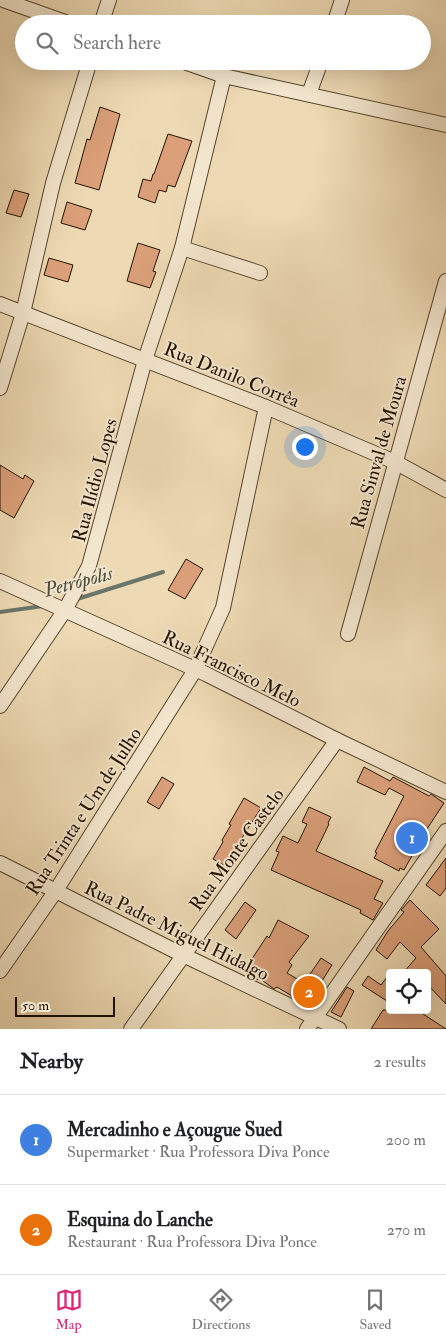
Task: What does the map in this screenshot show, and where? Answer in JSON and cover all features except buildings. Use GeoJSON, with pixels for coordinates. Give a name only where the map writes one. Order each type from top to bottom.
{"type":"FeatureCollection","features":[{"type":"Feature","properties":{"kind":"street"},"geometry":{"type":"LineString","coordinates":[[3,0],[46,15]]}},
{"type":"Feature","properties":{"kind":"street"},"geometry":{"type":"LineString","coordinates":[[104,15],[109,0]]}},
{"type":"Feature","properties":{"kind":"street"},"geometry":{"type":"LineString","coordinates":[[337,15],[342,0]]}},
{"type":"Feature","properties":{"kind":"street"},"geometry":{"type":"LineString","coordinates":[[0,388],[23,313],[53,183],[87,70]]}},
{"type":"Feature","properties":{"kind":"street"},"geometry":{"type":"LineString","coordinates":[[207,70],[224,76],[446,125]]}},
{"type":"Feature","properties":{"kind":"street"},"geometry":{"type":"LineString","coordinates":[[309,94],[318,70]]}},
{"type":"Feature","properties":{"kind":"street","name":"Rua Ilídio Lopes"},"geometry":{"type":"LineString","coordinates":[[0,706],[65,610],[89,566],[97,543],[145,360],[182,248],[224,76]]}},
{"type":"Feature","properties":{"kind":"street"},"geometry":{"type":"LineString","coordinates":[[182,248],[260,273]]}},
{"type":"Feature","properties":{"kind":"street","name":"Rua Sinval de Moura"},"geometry":{"type":"LineString","coordinates":[[348,634],[446,281]]}},
{"type":"Feature","properties":{"kind":"street","name":"Rua Danilo Corrêa"},"geometry":{"type":"LineString","coordinates":[[0,304],[266,407],[395,462],[446,490]]}},
{"type":"Feature","properties":{"kind":"street","name":"Rua Trinta e Um de Julho"},"geometry":{"type":"LineString","coordinates":[[0,971],[55,892],[195,670],[223,608],[266,407]]}},
{"type":"Feature","properties":{"kind":"street","name":"Rua Francisco Melo"},"geometry":{"type":"LineString","coordinates":[[0,581],[195,670],[446,792]]}},
{"type":"Feature","properties":{"kind":"street","name":"Rua Monte Castelo"},"geometry":{"type":"LineString","coordinates":[[131,1029],[337,740]]}},
{"type":"Feature","properties":{"kind":"street"},"geometry":{"type":"LineString","coordinates":[[307,1029],[446,831]]}},
{"type":"Feature","properties":{"kind":"street","name":"Rua Padre Miguel Hidalgo"},"geometry":{"type":"LineString","coordinates":[[0,864],[339,1029]]}},
{"type":"Feature","properties":{"kind":"waterway","name":"Petrópolis"},"geometry":{"type":"LineString","coordinates":[[74,600],[163,572]]}},
{"type":"Feature","properties":{"kind":"waterway","name":"Petrópolis"},"geometry":{"type":"LineString","coordinates":[[0,612],[43,606]]}},
{"type":"Feature","properties":{"kind":"place","name":"Mercadinho e Açougue Sued"},"geometry":{"type":"Point","coordinates":[412,838]}},
{"type":"Feature","properties":{"kind":"place","name":"Esquina do Lanche"},"geometry":{"type":"Point","coordinates":[309,992]}}]}
